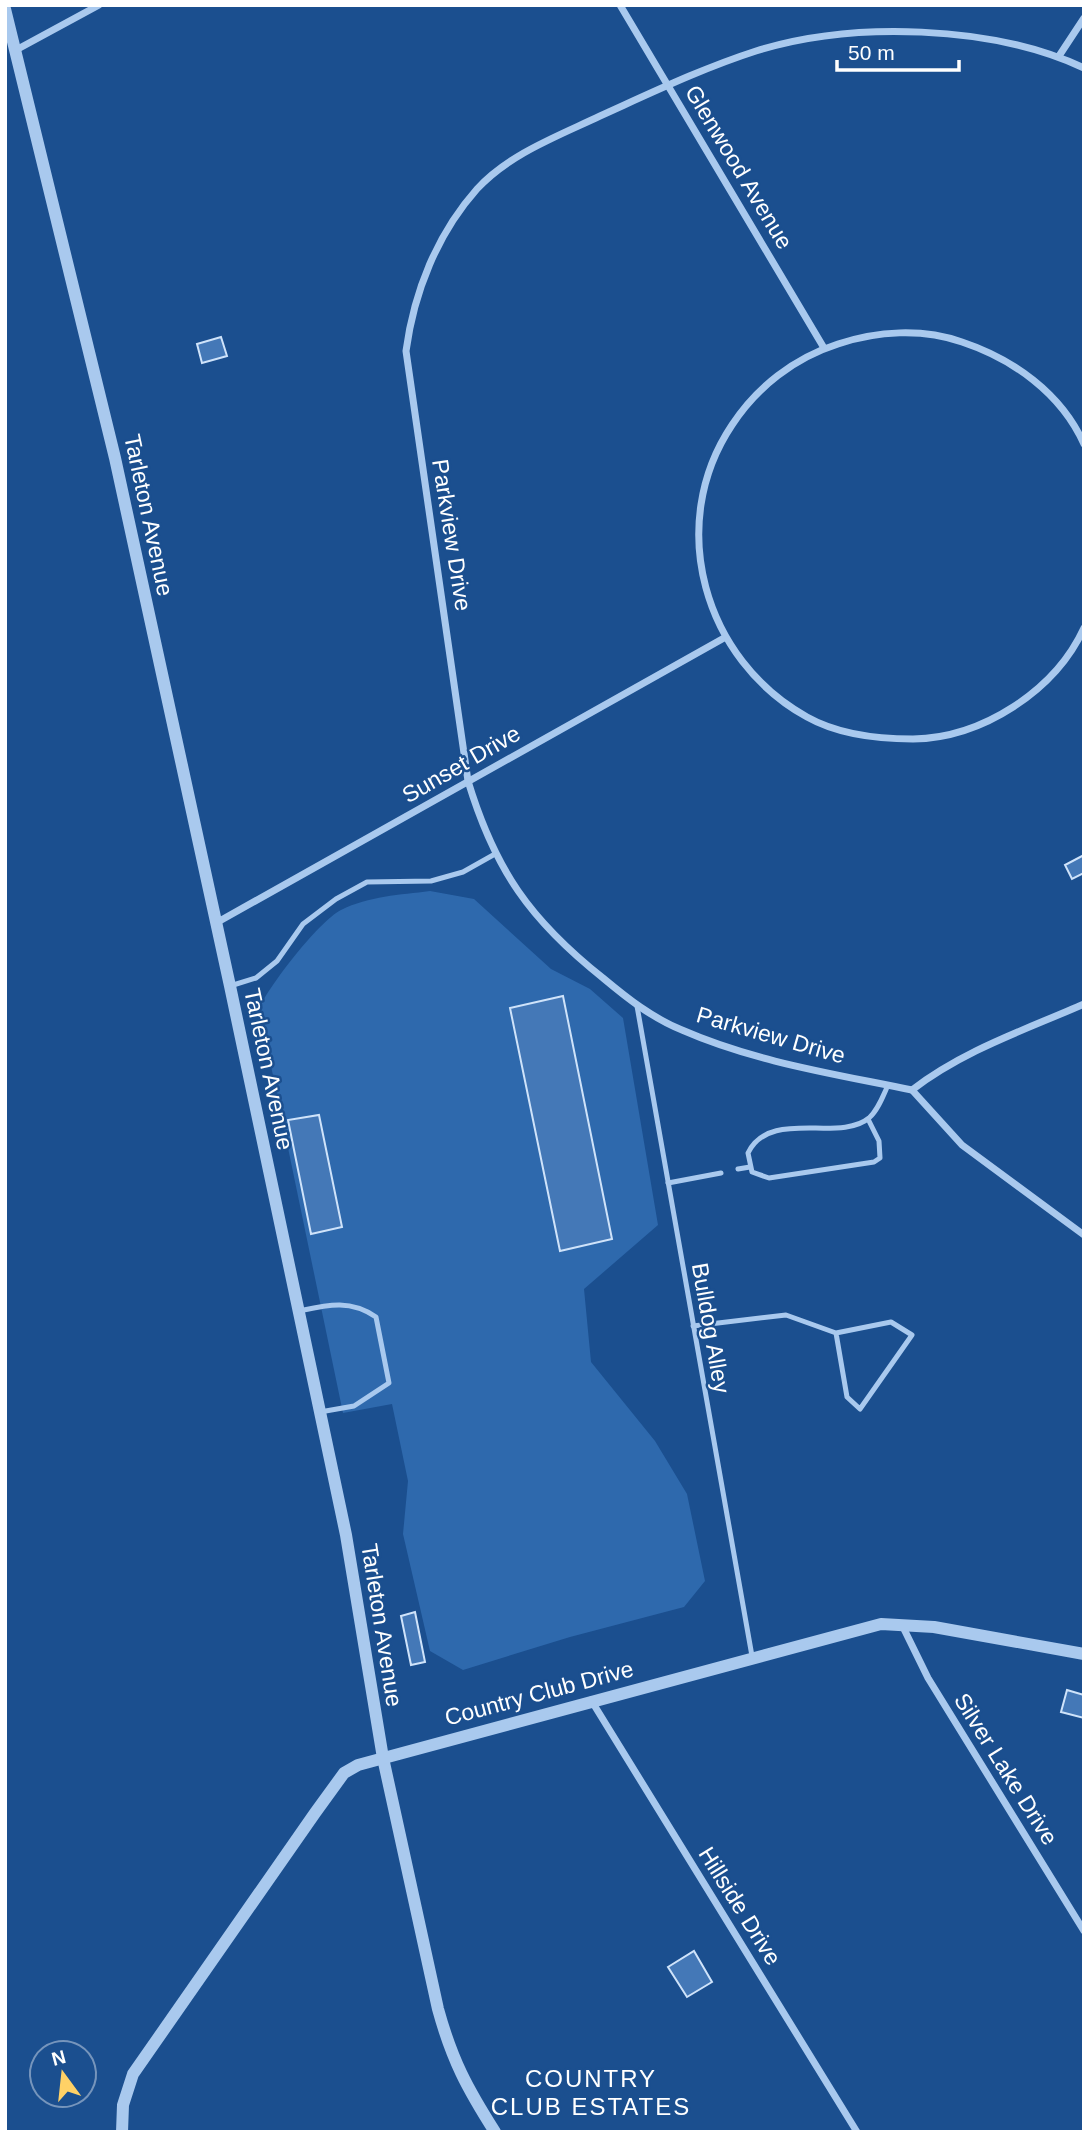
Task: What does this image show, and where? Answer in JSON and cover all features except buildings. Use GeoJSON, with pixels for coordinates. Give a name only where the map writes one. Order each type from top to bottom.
{"type":"FeatureCollection","features":[{"type":"Feature","properties":{"kind":"street"},"geometry":{"type":"LineString","coordinates":[[10,54],[99,5]]}},
{"type":"Feature","properties":{"kind":"street","name":"Glenwood Avenue"},"geometry":{"type":"LineString","coordinates":[[620,5],[824,348]]}},
{"type":"Feature","properties":{"kind":"street","name":"Tarleton Avenue"},"geometry":{"type":"LineString","coordinates":[[5,9],[10,54],[115,458],[230,986],[346,1535],[383,1758],[449,2050],[462,2081],[495,2132]]}},
{"type":"Feature","properties":{"kind":"street"},"geometry":{"type":"LineString","coordinates":[[1059,56],[1084,18]]}},
{"type":"Feature","properties":{"kind":"street","name":"Parkview Drive"},"geometry":{"type":"LineString","coordinates":[[912,1090],[745,1053],[681,1030],[637,1006],[565,948],[530,911],[495,854],[481,825],[468,781],[408,380],[406,351],[412,310],[440,242],[478,187],[508,163],[538,145],[669,86],[757,51],[807,39],[909,33],[981,37],[1059,56],[1084,68]]}},
{"type":"Feature","properties":{"kind":"street"},"geometry":{"type":"LineString","coordinates":[[1084,444],[1082,433],[1061,408],[1039,384],[1012,364],[973,346],[920,333],[888,333],[855,338],[824,348],[793,364],[758,393],[723,439],[709,470],[700,504],[698,538],[701,573],[710,606],[724,638],[747,670],[775,697],[808,718],[845,732],[871,737],[923,739],[976,725],[1015,706],[1041,685],[1063,661],[1084,628]]}},
{"type":"Feature","properties":{"kind":"street","name":"Sunset Drive"},"geometry":{"type":"LineString","coordinates":[[216,923],[724,638]]}},
{"type":"Feature","properties":{"kind":"street"},"geometry":{"type":"LineString","coordinates":[[1084,1004],[984,1046],[939,1070],[912,1090],[962,1145],[1084,1235]]}},
{"type":"Feature","properties":{"kind":"street","name":"Country Club Drive"},"geometry":{"type":"LineString","coordinates":[[122,2132],[123,2105],[133,2074],[344,1773],[358,1765],[864,1626],[901,1624],[934,1627],[1084,1654]]}},
{"type":"Feature","properties":{"kind":"street","name":"Silver Lake Drive"},"geometry":{"type":"LineString","coordinates":[[901,1624],[928,1678],[1084,1931]]}},
{"type":"Feature","properties":{"kind":"street","name":"Hillside Drive"},"geometry":{"type":"LineString","coordinates":[[591,1700],[857,2132]]}},
{"type":"Feature","properties":{"kind":"lane"},"geometry":{"type":"LineString","coordinates":[[230,986],[256,978],[277,961],[303,924],[336,899],[367,882],[431,881],[463,872],[495,854]]}},
{"type":"Feature","properties":{"kind":"lane","name":"Bulldog Alley"},"geometry":{"type":"LineString","coordinates":[[637,1006],[752,1656]]}},
{"type":"Feature","properties":{"kind":"lane"},"geometry":{"type":"LineString","coordinates":[[868,1119],[881,1152],[880,1158],[874,1162],[769,1178],[760,1177],[750,1167],[748,1153],[761,1137],[783,1129],[842,1126],[868,1119],[888,1085]]}},
{"type":"Feature","properties":{"kind":"lane"},"geometry":{"type":"LineString","coordinates":[[738,1169],[750,1167]]}},
{"type":"Feature","properties":{"kind":"lane"},"geometry":{"type":"LineString","coordinates":[[668,1184],[721,1172]]}},
{"type":"Feature","properties":{"kind":"lane"},"geometry":{"type":"LineString","coordinates":[[298,1311],[337,1303],[363,1308],[376,1317],[389,1383],[354,1406],[320,1412]]}},
{"type":"Feature","properties":{"kind":"lane"},"geometry":{"type":"LineString","coordinates":[[693,1326],[786,1315],[836,1333],[891,1322],[912,1335],[860,1409],[847,1397],[836,1333]]}},
{"type":"Feature","properties":{"kind":"shaded area"},"geometry":{"type":"Polygon","coordinates":[[[430,891],[474,899],[551,969],[590,989],[623,1018],[658,1225],[584,1289],[591,1362],[655,1441],[687,1494],[705,1581],[684,1607],[570,1637],[463,1670],[430,1651],[403,1534],[408,1481],[392,1404],[343,1413],[259,1008],[296,954],[320,927],[341,910],[374,899],[430,891]]]}},
{"type":"Feature","properties":{"kind":"district","name":"COUNTRY CLUB ESTATES"},"geometry":{"type":"Point","coordinates":[591,2092]}}]}
